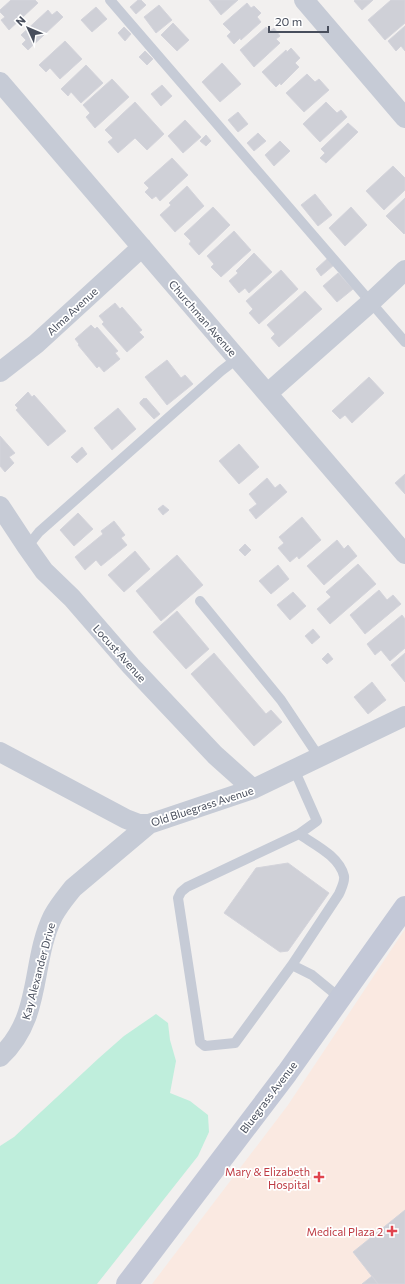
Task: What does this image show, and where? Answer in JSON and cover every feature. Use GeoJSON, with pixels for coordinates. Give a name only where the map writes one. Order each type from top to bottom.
{"type":"FeatureCollection","features":[{"type":"Feature","properties":{"kind":"street"},"geometry":{"type":"LineString","coordinates":[[304,0],[405,118]]}},
{"type":"Feature","properties":{"kind":"street","name":"Churchman Avenue"},"geometry":{"type":"LineString","coordinates":[[0,82],[405,554]]}},
{"type":"Feature","properties":{"kind":"street","name":"Alma Avenue"},"geometry":{"type":"LineString","coordinates":[[0,372],[36,344],[142,247]]}},
{"type":"Feature","properties":{"kind":"street"},"geometry":{"type":"LineString","coordinates":[[268,393],[405,270]]}},
{"type":"Feature","properties":{"kind":"street","name":"Locust Avenue"},"geometry":{"type":"LineString","coordinates":[[0,506],[44,571],[72,598],[131,666],[215,755],[253,790]]}},
{"type":"Feature","properties":{"kind":"street","name":"Old Bluegrass Avenue"},"geometry":{"type":"LineString","coordinates":[[0,752],[126,819],[139,824],[149,824],[253,790],[405,716]]}},
{"type":"Feature","properties":{"kind":"street","name":"Kay Alexander Drive"},"geometry":{"type":"LineString","coordinates":[[0,1057],[21,1031],[32,1003],[46,935],[53,916],[63,900],[73,888],[149,824]]}},
{"type":"Feature","properties":{"kind":"street","name":"Bluegrass Avenue"},"geometry":{"type":"LineString","coordinates":[[127,1284],[287,1073],[405,907]]}},
{"type":"Feature","properties":{"kind":"lane"},"geometry":{"type":"LineString","coordinates":[[110,0],[405,342]]}},
{"type":"Feature","properties":{"kind":"lane"},"geometry":{"type":"LineString","coordinates":[[27,547],[39,532],[221,371],[238,358]]}},
{"type":"Feature","properties":{"kind":"lane"},"geometry":{"type":"LineString","coordinates":[[200,601],[281,700],[319,758]]}},
{"type":"Feature","properties":{"kind":"lane"},"geometry":{"type":"LineString","coordinates":[[294,769],[317,821],[299,834],[187,887],[181,892],[178,898],[200,1042],[205,1046],[235,1043],[292,965],[339,894],[344,877],[336,861],[299,834]]}},
{"type":"Feature","properties":{"kind":"lane"},"geometry":{"type":"LineString","coordinates":[[292,965],[312,975],[340,998]]}},
{"type":"Feature","properties":{"kind":"shaded area","name":"Mary & Elizabeth Hospital"},"geometry":{"type":"Polygon","coordinates":[[[405,929],[405,1284],[152,1284],[288,1105],[405,929]]]}},
{"type":"Feature","properties":{"kind":"green space"},"geometry":{"type":"Polygon","coordinates":[[[156,1014],[168,1023],[170,1040],[176,1061],[170,1093],[190,1101],[208,1115],[209,1132],[198,1156],[97,1284],[0,1284],[0,1146],[14,1137],[124,1036],[156,1014]]]}},
{"type":"Feature","properties":{"kind":"building"},"geometry":{"type":"Polygon","coordinates":[[[11,0],[35,0],[38,3],[9,30],[1,20],[5,17],[0,10],[11,0]]]}},
{"type":"Feature","properties":{"kind":"building"},"geometry":{"type":"Polygon","coordinates":[[[138,0],[141,0],[146,5],[136,14],[130,7],[138,0]]]}},
{"type":"Feature","properties":{"kind":"building"},"geometry":{"type":"Polygon","coordinates":[[[209,0],[238,0],[221,15],[209,0]]]}},
{"type":"Feature","properties":{"kind":"building"},"geometry":{"type":"Polygon","coordinates":[[[373,0],[362,10],[354,1],[373,0]]]}},
{"type":"Feature","properties":{"kind":"building"},"geometry":{"type":"Polygon","coordinates":[[[391,0],[405,0],[405,23],[385,40],[368,20],[391,0]]]}},
{"type":"Feature","properties":{"kind":"building"},"geometry":{"type":"Polygon","coordinates":[[[247,3],[251,8],[254,6],[261,13],[257,17],[261,22],[241,40],[240,38],[234,44],[227,36],[231,32],[223,24],[247,3]]]}},
{"type":"Feature","properties":{"kind":"building"},"geometry":{"type":"Polygon","coordinates":[[[159,5],[172,20],[156,33],[144,17],[159,5]]]}},
{"type":"Feature","properties":{"kind":"building"},"geometry":{"type":"Polygon","coordinates":[[[96,7],[107,19],[92,32],[81,20],[96,7]]]}},
{"type":"Feature","properties":{"kind":"building"},"geometry":{"type":"Polygon","coordinates":[[[48,10],[52,15],[57,11],[63,17],[28,50],[22,44],[26,40],[21,35],[48,10]]]}},
{"type":"Feature","properties":{"kind":"building"},"geometry":{"type":"Polygon","coordinates":[[[173,23],[189,40],[177,51],[161,35],[173,23]]]}},
{"type":"Feature","properties":{"kind":"building"},"geometry":{"type":"Polygon","coordinates":[[[405,26],[405,51],[401,46],[396,51],[388,41],[405,26]]]}},
{"type":"Feature","properties":{"kind":"building"},"geometry":{"type":"Polygon","coordinates":[[[124,27],[131,34],[125,41],[118,33],[124,27]]]}},
{"type":"Feature","properties":{"kind":"building"},"geometry":{"type":"Polygon","coordinates":[[[266,27],[270,31],[274,28],[280,36],[276,39],[280,43],[254,67],[240,50],[266,27]]]}},
{"type":"Feature","properties":{"kind":"building"},"geometry":{"type":"Polygon","coordinates":[[[65,41],[82,59],[60,79],[50,68],[46,72],[39,65],[65,41]]]}},
{"type":"Feature","properties":{"kind":"building"},"geometry":{"type":"Polygon","coordinates":[[[291,48],[300,58],[295,63],[299,67],[281,85],[280,83],[276,87],[262,72],[286,50],[287,52],[291,48]]]}},
{"type":"Feature","properties":{"kind":"building"},"geometry":{"type":"Polygon","coordinates":[[[145,51],[153,59],[147,65],[139,57],[145,51]]]}},
{"type":"Feature","properties":{"kind":"building"},"geometry":{"type":"Polygon","coordinates":[[[222,63],[241,84],[220,102],[202,82],[222,63]]]}},
{"type":"Feature","properties":{"kind":"building"},"geometry":{"type":"Polygon","coordinates":[[[86,65],[103,83],[81,103],[71,92],[68,96],[61,89],[86,65]]]}},
{"type":"Feature","properties":{"kind":"building"},"geometry":{"type":"Polygon","coordinates":[[[307,74],[315,82],[319,79],[329,90],[304,112],[286,93],[307,74]]]}},
{"type":"Feature","properties":{"kind":"building"},"geometry":{"type":"Polygon","coordinates":[[[112,79],[129,97],[95,128],[86,117],[90,113],[83,105],[112,79]]]}},
{"type":"Feature","properties":{"kind":"building"},"geometry":{"type":"Polygon","coordinates":[[[162,85],[172,96],[161,106],[151,94],[162,85]]]}},
{"type":"Feature","properties":{"kind":"building"},"geometry":{"type":"Polygon","coordinates":[[[135,102],[164,134],[147,150],[135,138],[118,153],[108,142],[113,138],[105,130],[135,102]]]}},
{"type":"Feature","properties":{"kind":"building"},"geometry":{"type":"Polygon","coordinates":[[[326,102],[337,113],[341,110],[347,117],[320,142],[303,124],[326,102]]]}},
{"type":"Feature","properties":{"kind":"building"},"geometry":{"type":"Polygon","coordinates":[[[238,112],[248,124],[238,132],[228,120],[238,112]]]}},
{"type":"Feature","properties":{"kind":"building"},"geometry":{"type":"Polygon","coordinates":[[[185,120],[201,137],[183,153],[168,136],[185,120]]]}},
{"type":"Feature","properties":{"kind":"building"},"geometry":{"type":"Polygon","coordinates":[[[348,123],[358,132],[326,163],[320,158],[325,153],[321,149],[348,123]]]}},
{"type":"Feature","properties":{"kind":"building"},"geometry":{"type":"Polygon","coordinates":[[[258,133],[266,141],[254,151],[247,143],[258,133]]]}},
{"type":"Feature","properties":{"kind":"building"},"geometry":{"type":"Polygon","coordinates":[[[206,135],[211,141],[206,146],[200,141],[206,135]]]}},
{"type":"Feature","properties":{"kind":"building"},"geometry":{"type":"Polygon","coordinates":[[[280,141],[290,151],[274,166],[265,155],[280,141]]]}},
{"type":"Feature","properties":{"kind":"building"},"geometry":{"type":"Polygon","coordinates":[[[172,158],[188,175],[160,201],[156,196],[152,199],[145,192],[149,188],[144,183],[172,158]]]}},
{"type":"Feature","properties":{"kind":"building"},"geometry":{"type":"Polygon","coordinates":[[[393,166],[405,178],[405,190],[384,210],[366,191],[393,166]]]}},
{"type":"Feature","properties":{"kind":"building"},"geometry":{"type":"Polygon","coordinates":[[[187,186],[204,206],[175,232],[160,215],[171,205],[169,203],[187,186]]]}},
{"type":"Feature","properties":{"kind":"building"},"geometry":{"type":"Polygon","coordinates":[[[315,194],[332,215],[318,226],[301,205],[315,194]]]}},
{"type":"Feature","properties":{"kind":"building"},"geometry":{"type":"Polygon","coordinates":[[[405,198],[405,233],[404,234],[386,216],[405,198]]]}},
{"type":"Feature","properties":{"kind":"building"},"geometry":{"type":"Polygon","coordinates":[[[213,207],[230,225],[199,255],[189,244],[191,241],[184,234],[213,207]]]}},
{"type":"Feature","properties":{"kind":"building"},"geometry":{"type":"Polygon","coordinates":[[[351,207],[367,225],[345,246],[329,228],[351,207]]]}},
{"type":"Feature","properties":{"kind":"building"},"geometry":{"type":"Polygon","coordinates":[[[234,231],[251,250],[221,277],[211,267],[214,264],[207,256],[234,231]]]}},
{"type":"Feature","properties":{"kind":"building"},"geometry":{"type":"Polygon","coordinates":[[[254,253],[272,272],[249,293],[245,288],[239,293],[229,281],[238,273],[236,271],[254,253]]]}},
{"type":"Feature","properties":{"kind":"building"},"geometry":{"type":"Polygon","coordinates":[[[328,258],[334,265],[321,276],[316,269],[328,258]]]}},
{"type":"Feature","properties":{"kind":"building"},"geometry":{"type":"Polygon","coordinates":[[[281,270],[298,289],[259,324],[249,313],[253,309],[246,301],[281,270]]]}},
{"type":"Feature","properties":{"kind":"building"},"geometry":{"type":"Polygon","coordinates":[[[338,273],[353,289],[337,302],[323,286],[338,273]]]}},
{"type":"Feature","properties":{"kind":"building"},"geometry":{"type":"Polygon","coordinates":[[[305,291],[322,309],[279,347],[271,338],[275,334],[267,325],[305,291]]]}},
{"type":"Feature","properties":{"kind":"building"},"geometry":{"type":"Polygon","coordinates":[[[115,303],[120,309],[122,307],[142,330],[139,332],[144,337],[127,352],[102,324],[104,322],[99,316],[115,303]]]}},
{"type":"Feature","properties":{"kind":"building"},"geometry":{"type":"Polygon","coordinates":[[[91,325],[95,329],[97,327],[118,351],[115,353],[120,359],[104,372],[99,366],[97,368],[78,345],[79,344],[75,339],[91,325]]]}},
{"type":"Feature","properties":{"kind":"building"},"geometry":{"type":"Polygon","coordinates":[[[167,360],[181,378],[185,375],[193,384],[167,405],[145,377],[167,360]]]}},
{"type":"Feature","properties":{"kind":"building"},"geometry":{"type":"Polygon","coordinates":[[[369,377],[384,393],[352,423],[345,415],[340,419],[332,411],[369,377]]]}},
{"type":"Feature","properties":{"kind":"building"},"geometry":{"type":"Polygon","coordinates":[[[28,392],[32,397],[34,395],[66,431],[48,446],[16,410],[18,408],[15,405],[28,392]]]}},
{"type":"Feature","properties":{"kind":"building"},"geometry":{"type":"Polygon","coordinates":[[[144,398],[146,398],[160,414],[154,419],[140,404],[144,398]]]}},
{"type":"Feature","properties":{"kind":"building"},"geometry":{"type":"Polygon","coordinates":[[[118,408],[136,429],[112,450],[94,428],[118,408]]]}},
{"type":"Feature","properties":{"kind":"building"},"geometry":{"type":"Polygon","coordinates":[[[0,436],[15,453],[9,457],[14,463],[5,472],[0,466],[0,436]]]}},
{"type":"Feature","properties":{"kind":"building"},"geometry":{"type":"Polygon","coordinates":[[[239,444],[259,467],[239,484],[219,461],[239,444]]]}},
{"type":"Feature","properties":{"kind":"building"},"geometry":{"type":"Polygon","coordinates":[[[82,447],[87,454],[77,463],[71,457],[82,447]]]}},
{"type":"Feature","properties":{"kind":"building"},"geometry":{"type":"Polygon","coordinates":[[[405,474],[405,494],[395,483],[405,474]]]}},
{"type":"Feature","properties":{"kind":"building"},"geometry":{"type":"Polygon","coordinates":[[[267,478],[275,488],[280,484],[287,492],[256,519],[249,510],[257,504],[249,494],[267,478]]]}},
{"type":"Feature","properties":{"kind":"building"},"geometry":{"type":"Polygon","coordinates":[[[163,505],[169,510],[163,515],[158,509],[163,505]]]}},
{"type":"Feature","properties":{"kind":"building"},"geometry":{"type":"Polygon","coordinates":[[[78,513],[93,529],[74,546],[60,530],[78,513]]]}},
{"type":"Feature","properties":{"kind":"building"},"geometry":{"type":"Polygon","coordinates":[[[302,517],[321,540],[299,559],[297,556],[290,562],[278,548],[284,543],[279,537],[302,517]]]}},
{"type":"Feature","properties":{"kind":"building"},"geometry":{"type":"Polygon","coordinates":[[[114,521],[125,535],[121,538],[127,545],[101,566],[96,560],[85,570],[75,557],[103,534],[101,531],[114,521]]]}},
{"type":"Feature","properties":{"kind":"building"},"geometry":{"type":"Polygon","coordinates":[[[337,540],[344,549],[348,545],[357,556],[324,585],[307,566],[337,540]]]}},
{"type":"Feature","properties":{"kind":"building"},"geometry":{"type":"Polygon","coordinates":[[[245,544],[251,550],[245,556],[239,550],[245,544]]]}},
{"type":"Feature","properties":{"kind":"building"},"geometry":{"type":"Polygon","coordinates":[[[135,551],[150,569],[124,592],[108,575],[135,551]]]}},
{"type":"Feature","properties":{"kind":"building"},"geometry":{"type":"Polygon","coordinates":[[[177,555],[203,585],[161,621],[136,591],[177,555]]]}},
{"type":"Feature","properties":{"kind":"building"},"geometry":{"type":"Polygon","coordinates":[[[358,564],[376,584],[330,624],[317,609],[331,597],[326,592],[358,564]]]}},
{"type":"Feature","properties":{"kind":"building"},"geometry":{"type":"Polygon","coordinates":[[[278,565],[289,579],[271,594],[259,581],[278,565]]]}},
{"type":"Feature","properties":{"kind":"building"},"geometry":{"type":"Polygon","coordinates":[[[379,590],[387,600],[393,595],[401,604],[365,634],[350,615],[379,590]]]}},
{"type":"Feature","properties":{"kind":"building"},"geometry":{"type":"Polygon","coordinates":[[[293,592],[306,606],[290,620],[277,605],[293,592]]]}},
{"type":"Feature","properties":{"kind":"building"},"geometry":{"type":"Polygon","coordinates":[[[177,611],[209,649],[186,669],[153,632],[177,611]]]}},
{"type":"Feature","properties":{"kind":"building"},"geometry":{"type":"Polygon","coordinates":[[[402,615],[405,619],[405,648],[390,661],[381,650],[375,655],[367,644],[402,615]]]}},
{"type":"Feature","properties":{"kind":"building"},"geometry":{"type":"Polygon","coordinates":[[[313,629],[320,637],[312,644],[305,636],[313,629]]]}},
{"type":"Feature","properties":{"kind":"building"},"geometry":{"type":"Polygon","coordinates":[[[214,653],[266,714],[271,710],[282,722],[254,746],[191,674],[214,653]]]}},
{"type":"Feature","properties":{"kind":"building"},"geometry":{"type":"Polygon","coordinates":[[[328,653],[333,659],[327,664],[322,659],[328,653]]]}},
{"type":"Feature","properties":{"kind":"building"},"geometry":{"type":"Polygon","coordinates":[[[405,653],[405,682],[391,665],[405,653]]]}},
{"type":"Feature","properties":{"kind":"building"},"geometry":{"type":"Polygon","coordinates":[[[372,682],[386,700],[368,714],[354,697],[372,682]]]}},
{"type":"Feature","properties":{"kind":"building"},"geometry":{"type":"Polygon","coordinates":[[[288,863],[329,893],[288,951],[280,952],[224,913],[256,868],[288,863]]]}},
{"type":"Feature","properties":{"kind":"building","name":"Medical Plaza 2"},"geometry":{"type":"Polygon","coordinates":[[[405,1210],[405,1284],[378,1284],[353,1252],[405,1210]]]}},
{"type":"Feature","properties":{"kind":"building"},"geometry":{"type":"Polygon","coordinates":[[[372,1276],[378,1284],[362,1284],[372,1276]]]}},
{"type":"Feature","properties":{"kind":"place","name":"Mary & Elizabeth Hospital"},"geometry":{"type":"Point","coordinates":[319,1177]}},
{"type":"Feature","properties":{"kind":"place","name":"Medical Plaza 2"},"geometry":{"type":"Point","coordinates":[392,1231]}}]}
